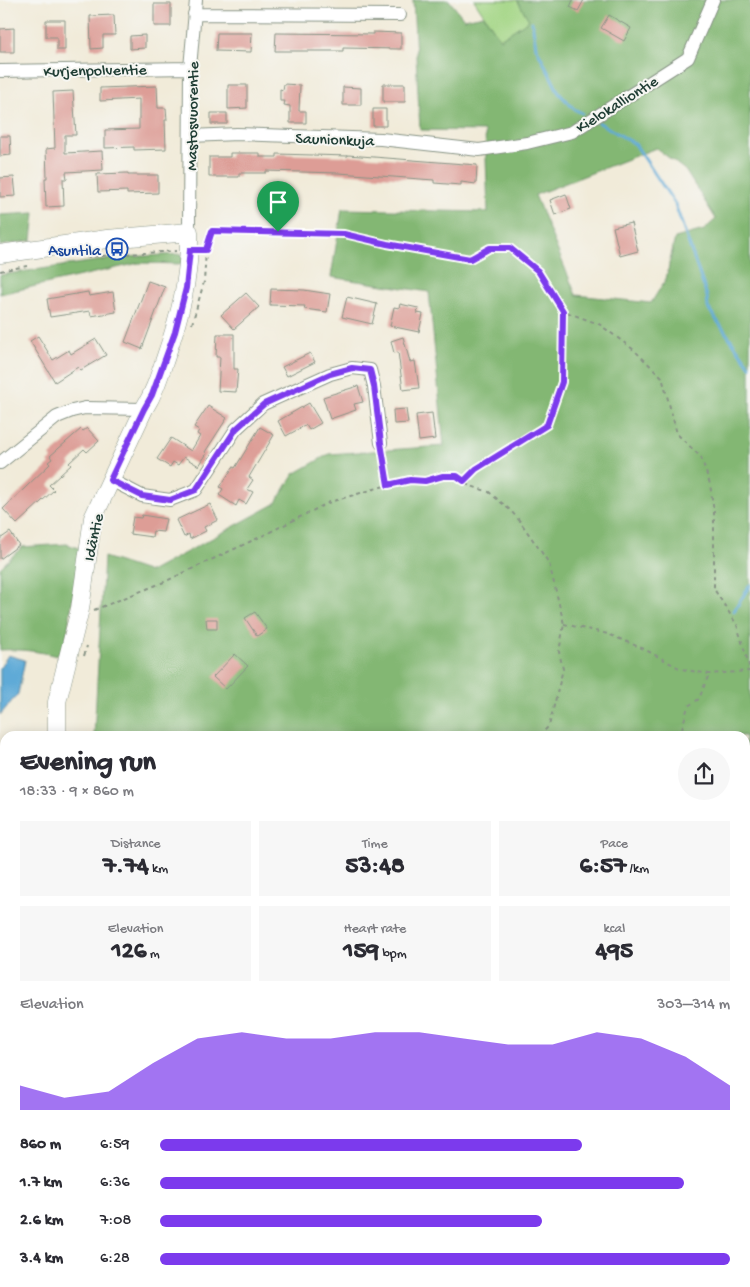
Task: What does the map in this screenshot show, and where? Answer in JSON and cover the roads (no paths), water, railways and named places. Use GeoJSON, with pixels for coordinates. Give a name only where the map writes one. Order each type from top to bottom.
{"type":"FeatureCollection","features":[{"type":"Feature","properties":{"kind":"street","name":"Mastosvuorentie"},"geometry":{"type":"LineString","coordinates":[[189,232],[190,68],[196,0]]}},
{"type":"Feature","properties":{"kind":"street","name":"Kielokalliontie"},"geometry":{"type":"LineString","coordinates":[[479,150],[527,143],[572,132],[688,58],[713,0]]}},
{"type":"Feature","properties":{"kind":"street"},"geometry":{"type":"LineString","coordinates":[[194,14],[400,15]]}},
{"type":"Feature","properties":{"kind":"street","name":"Kurjenpolventie"},"geometry":{"type":"LineString","coordinates":[[0,71],[190,68]]}},
{"type":"Feature","properties":{"kind":"street","name":"Saunionkuja"},"geometry":{"type":"LineString","coordinates":[[191,136],[237,134],[381,139],[479,150]]}},
{"type":"Feature","properties":{"kind":"street"},"geometry":{"type":"LineString","coordinates":[[0,254],[107,239],[189,232]]}},
{"type":"Feature","properties":{"kind":"street","name":"Idäntie"},"geometry":{"type":"LineString","coordinates":[[57,731],[57,702],[80,609],[93,518],[152,395],[175,332],[198,250],[189,232]]}},
{"type":"Feature","properties":{"kind":"street"},"geometry":{"type":"LineString","coordinates":[[110,480],[142,496],[170,500],[196,490],[236,429],[264,404],[330,374],[352,368],[370,370],[374,386],[381,443]]}},
{"type":"Feature","properties":{"kind":"street"},"geometry":{"type":"LineString","coordinates":[[0,464],[57,417],[72,411],[85,408],[144,409]]}},
{"type":"Feature","properties":{"kind":"water"},"geometry":{"type":"Polygon","coordinates":[[[8,655],[25,660],[18,694],[0,715],[0,668],[8,655]]]}},
{"type":"Feature","properties":{"kind":"waterway"},"geometry":{"type":"LineString","coordinates":[[532,22],[536,47],[559,93],[574,109],[582,113]]}},
{"type":"Feature","properties":{"kind":"waterway"},"geometry":{"type":"LineString","coordinates":[[598,122],[635,144],[675,204],[707,296],[708,308],[750,366]]}},
{"type":"Feature","properties":{"kind":"waterway"},"geometry":{"type":"LineString","coordinates":[[734,611],[750,585]]}},
{"type":"Feature","properties":{"kind":"place","name":"Asuntila"},"geometry":{"type":"Point","coordinates":[117,249]}}]}
